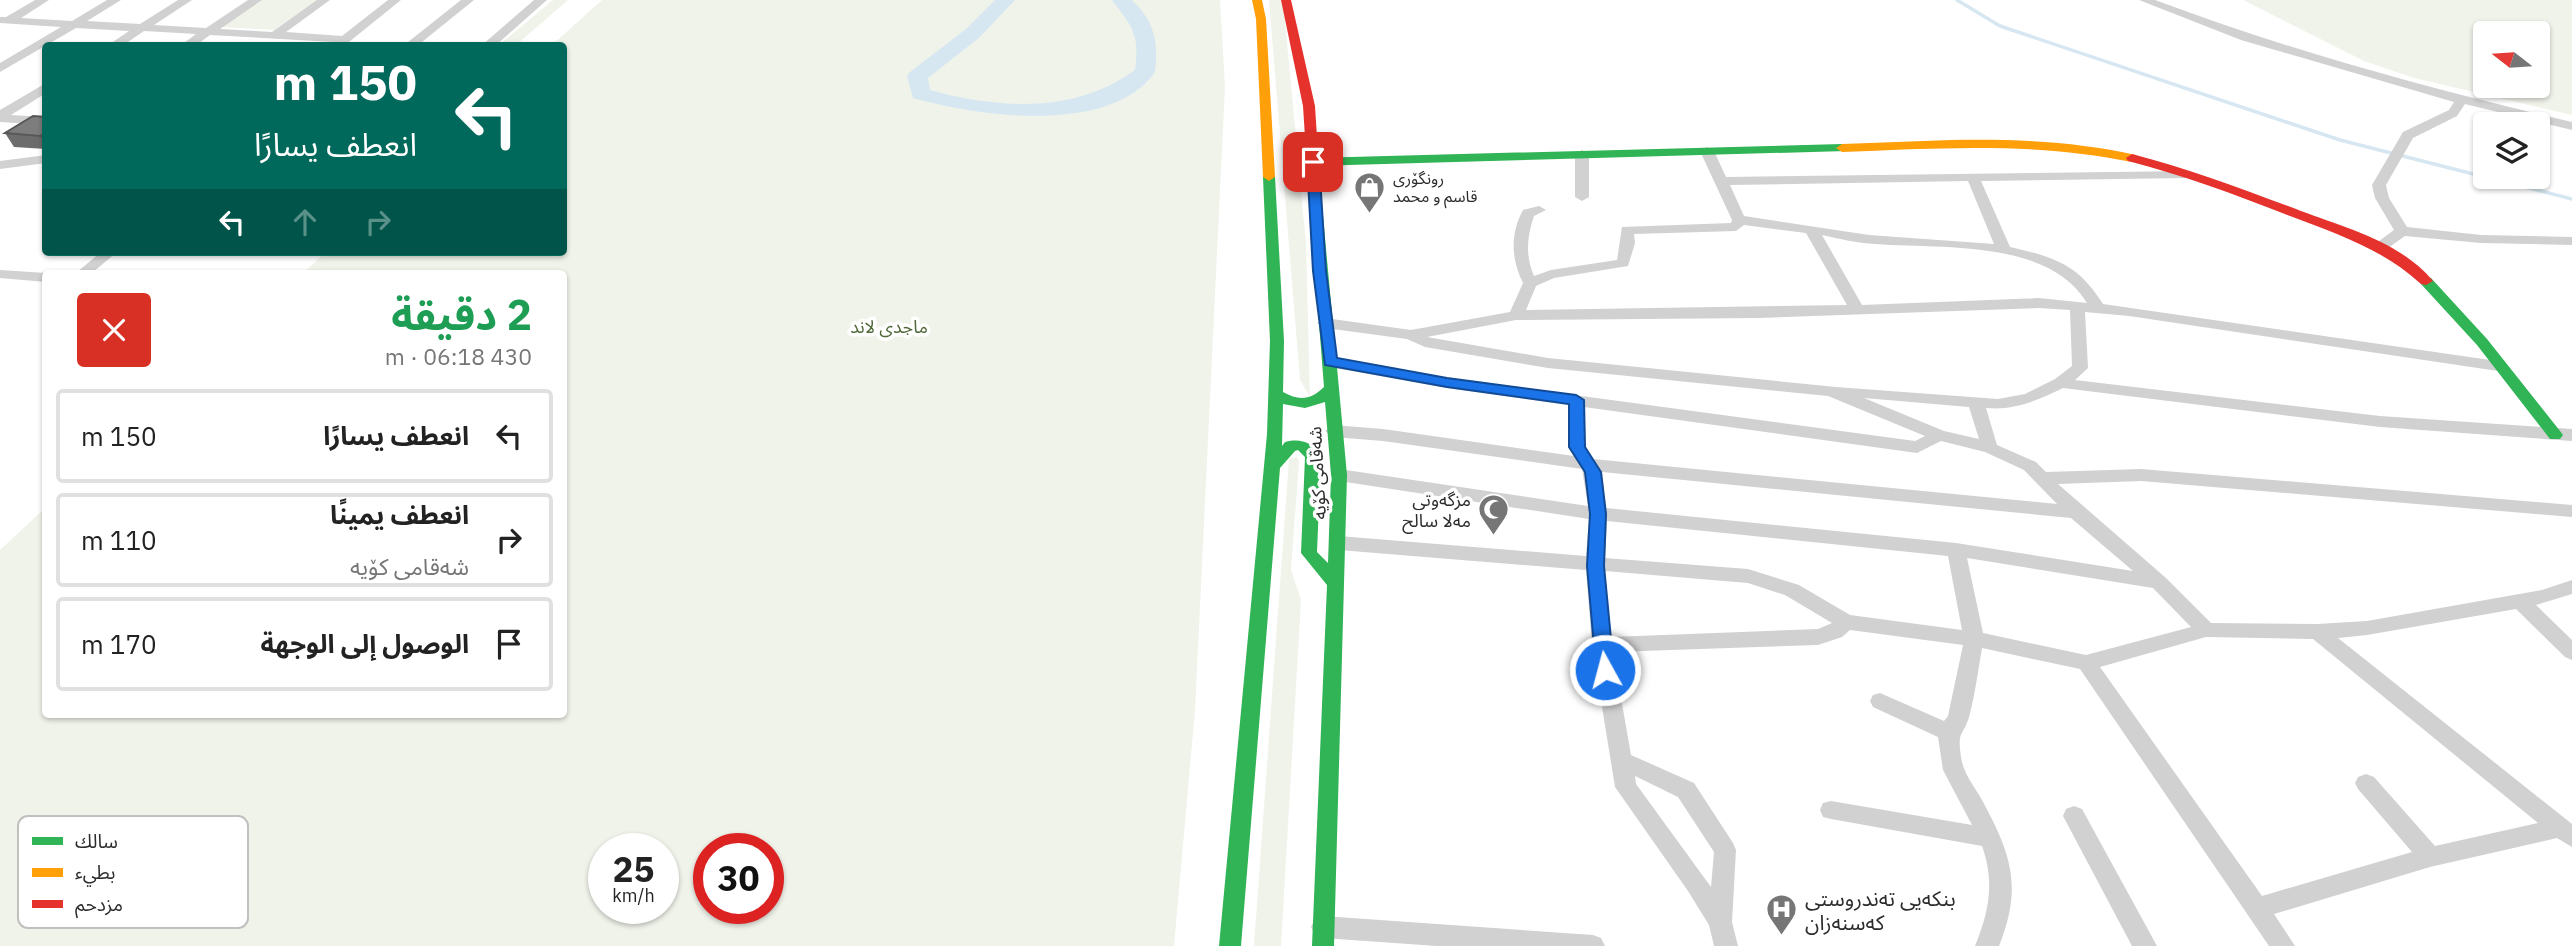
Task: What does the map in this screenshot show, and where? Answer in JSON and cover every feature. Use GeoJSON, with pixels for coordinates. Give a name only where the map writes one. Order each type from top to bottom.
{"type":"FeatureCollection","features":[{"type":"Feature","properties":{"kind":"main road"},"geometry":{"type":"LineString","coordinates":[[1230,946],[1276,394],[1273,244],[1261,19],[1256,0]]}},
{"type":"Feature","properties":{"kind":"main road","name":"شەقامی کۆیە"},"geometry":{"type":"LineString","coordinates":[[1286,0],[1309,106],[1339,475],[1339,543],[1328,729],[1323,936]]}},
{"type":"Feature","properties":{"kind":"main road"},"geometry":{"type":"LineString","coordinates":[[1313,162],[2056,144],[2117,152],[2195,174],[2381,247],[2422,275],[2470,327],[2498,366],[2564,435]]}},
{"type":"Feature","properties":{"kind":"main road"},"geometry":{"type":"LineString","coordinates":[[1276,394],[1287,402],[1310,406],[1321,402],[1331,389]]}},
{"type":"Feature","properties":{"kind":"main road"},"geometry":{"type":"LineString","coordinates":[[1272,467],[1282,449],[1288,446],[1297,444],[1308,449],[1313,455],[1309,553],[1337,585]]}},
{"type":"Feature","properties":{"kind":"street"},"geometry":{"type":"LineString","coordinates":[[2,22],[43,0]]}},
{"type":"Feature","properties":{"kind":"street"},"geometry":{"type":"LineString","coordinates":[[44,42],[115,0]]}},
{"type":"Feature","properties":{"kind":"street"},"geometry":{"type":"LineString","coordinates":[[119,42],[186,0]]}},
{"type":"Feature","properties":{"kind":"street"},"geometry":{"type":"LineString","coordinates":[[192,42],[256,0]]}},
{"type":"Feature","properties":{"kind":"street"},"geometry":{"type":"LineString","coordinates":[[264,42],[324,0]]}},
{"type":"Feature","properties":{"kind":"street"},"geometry":{"type":"LineString","coordinates":[[2,22],[274,35],[339,42],[395,0]]}},
{"type":"Feature","properties":{"kind":"street"},"geometry":{"type":"LineString","coordinates":[[414,42],[468,0]]}},
{"type":"Feature","properties":{"kind":"street"},"geometry":{"type":"LineString","coordinates":[[492,42],[541,0]]}},
{"type":"Feature","properties":{"kind":"street"},"geometry":{"type":"LineString","coordinates":[[2145,0],[2245,38],[2462,100],[2572,126]]}},
{"type":"Feature","properties":{"kind":"street"},"geometry":{"type":"LineString","coordinates":[[0,68],[42,43]]}},
{"type":"Feature","properties":{"kind":"street"},"geometry":{"type":"LineString","coordinates":[[0,117],[42,90]]}},
{"type":"Feature","properties":{"kind":"street"},"geometry":{"type":"LineString","coordinates":[[2402,230],[2382,198],[2379,185],[2408,135],[2453,113],[2462,100]]}},
{"type":"Feature","properties":{"kind":"street"},"geometry":{"type":"LineString","coordinates":[[0,117],[42,121]]}},
{"type":"Feature","properties":{"kind":"street"},"geometry":{"type":"LineString","coordinates":[[1516,315],[1530,283],[1551,274],[1623,263],[1628,243],[1627,229],[1736,228],[1739,220],[1707,151]]}},
{"type":"Feature","properties":{"kind":"street"},"geometry":{"type":"LineString","coordinates":[[1582,154],[1582,197]]}},
{"type":"Feature","properties":{"kind":"street"},"geometry":{"type":"LineString","coordinates":[[0,165],[42,160]]}},
{"type":"Feature","properties":{"kind":"street"},"geometry":{"type":"LineString","coordinates":[[1720,181],[2195,174]]}},
{"type":"Feature","properties":{"kind":"street"},"geometry":{"type":"LineString","coordinates":[[1972,176],[2004,250]]}},
{"type":"Feature","properties":{"kind":"street"},"geometry":{"type":"LineString","coordinates":[[1530,283],[1518,260],[1519,244],[1528,213],[1539,210]]}},
{"type":"Feature","properties":{"kind":"street"},"geometry":{"type":"LineString","coordinates":[[1739,220],[1878,240],[1947,241],[2004,250],[2074,273],[2085,284],[2097,307]]}},
{"type":"Feature","properties":{"kind":"street"},"geometry":{"type":"LineString","coordinates":[[1811,229],[1856,308]]}},
{"type":"Feature","properties":{"kind":"street"},"geometry":{"type":"LineString","coordinates":[[2381,247],[2402,230],[2481,239],[2572,241]]}},
{"type":"Feature","properties":{"kind":"street"},"geometry":{"type":"LineString","coordinates":[[87,270],[105,256]]}},
{"type":"Feature","properties":{"kind":"street"},"geometry":{"type":"LineString","coordinates":[[0,274],[42,278]]}},
{"type":"Feature","properties":{"kind":"street"},"geometry":{"type":"LineString","coordinates":[[1411,335],[1516,315],[1595,317],[2039,303],[2097,307],[2498,366]]}},
{"type":"Feature","properties":{"kind":"street"},"geometry":{"type":"LineString","coordinates":[[1325,323],[1411,335],[1425,342],[1548,363],[1831,391],[1867,391],[1998,404],[2029,398],[2061,383],[2080,368],[2077,305]]}},
{"type":"Feature","properties":{"kind":"street"},"geometry":{"type":"LineString","coordinates":[[1330,362],[1447,383],[1917,447],[1940,435]]}},
{"type":"Feature","properties":{"kind":"street"},"geometry":{"type":"LineString","coordinates":[[2061,383],[2372,420],[2564,435]]}},
{"type":"Feature","properties":{"kind":"street"},"geometry":{"type":"LineString","coordinates":[[1831,391],[1940,435],[1990,448],[2029,466],[2076,512],[2160,583],[2206,630]]}},
{"type":"Feature","properties":{"kind":"street"},"geometry":{"type":"LineString","coordinates":[[1576,400],[1577,447],[1593,472],[1598,514],[1595,566],[1602,645],[1612,718],[1625,762],[1626,788],[1720,922]]}},
{"type":"Feature","properties":{"kind":"street"},"geometry":{"type":"LineString","coordinates":[[1976,403],[1990,448]]}},
{"type":"Feature","properties":{"kind":"street"},"geometry":{"type":"LineString","coordinates":[[1334,431],[1383,435],[1587,464],[2076,512]]}},
{"type":"Feature","properties":{"kind":"street"},"geometry":{"type":"LineString","coordinates":[[1339,475],[1598,514],[1956,550],[2160,583]]}},
{"type":"Feature","properties":{"kind":"street"},"geometry":{"type":"LineString","coordinates":[[2043,478],[2141,475],[2572,512]]}},
{"type":"Feature","properties":{"kind":"street"},"geometry":{"type":"LineString","coordinates":[[1339,543],[1595,566],[1748,576],[1792,590],[1846,622],[1974,639],[2086,663],[2206,630],[2317,632],[2367,628],[2520,601],[2572,587]]}},
{"type":"Feature","properties":{"kind":"street"},"geometry":{"type":"LineString","coordinates":[[1956,550],[1974,639],[1958,719],[1948,732],[1952,765],[1990,838],[2005,888],[1987,946]]}},
{"type":"Feature","properties":{"kind":"street"},"geometry":{"type":"LineString","coordinates":[[2520,601],[2572,652]]}},
{"type":"Feature","properties":{"kind":"street"},"geometry":{"type":"LineString","coordinates":[[1602,645],[1818,637],[1835,632],[1846,622]]}},
{"type":"Feature","properties":{"kind":"street"},"geometry":{"type":"LineString","coordinates":[[2317,632],[2566,832]]}},
{"type":"Feature","properties":{"kind":"street"},"geometry":{"type":"LineString","coordinates":[[2086,663],[2283,946]]}},
{"type":"Feature","properties":{"kind":"street"},"geometry":{"type":"LineString","coordinates":[[1880,701],[1948,732]]}},
{"type":"Feature","properties":{"kind":"street"},"geometry":{"type":"LineString","coordinates":[[1625,762],[1686,790],[1725,850],[1720,922],[1726,946]]}},
{"type":"Feature","properties":{"kind":"street"},"geometry":{"type":"LineString","coordinates":[[2366,783],[2430,857]]}},
{"type":"Feature","properties":{"kind":"street"},"geometry":{"type":"LineString","coordinates":[[1831,810],[1990,838]]}},
{"type":"Feature","properties":{"kind":"street"},"geometry":{"type":"LineString","coordinates":[[2074,816],[2146,946]]}},
{"type":"Feature","properties":{"kind":"street"},"geometry":{"type":"LineString","coordinates":[[2257,908],[2430,857],[2566,832]]}},
{"type":"Feature","properties":{"kind":"street"},"geometry":{"type":"LineString","coordinates":[[1323,936],[1593,946]]}},
{"type":"Feature","properties":{"kind":"green space"},"geometry":{"type":"Polygon","coordinates":[[[262,0],[318,0],[274,30],[221,27],[262,0]]]}},
{"type":"Feature","properties":{"kind":"green space"},"geometry":{"type":"Polygon","coordinates":[[[553,0],[568,0],[519,42],[503,42],[553,0]]]}},
{"type":"Feature","properties":{"kind":"green space","name":"ماجدی لاند"},"geometry":{"type":"Polygon","coordinates":[[[602,0],[1220,0],[1225,87],[1195,710],[1174,946],[0,946],[0,550],[42,511],[42,718],[567,718],[567,270],[306,270],[322,256],[567,256],[567,42],[555,42],[602,0]]]}},
{"type":"Feature","properties":{"kind":"green space"},"geometry":{"type":"Polygon","coordinates":[[[1269,0],[1283,0],[1306,244],[1310,397],[1300,380],[1269,0]]]}},
{"type":"Feature","properties":{"kind":"green space"},"geometry":{"type":"Polygon","coordinates":[[[2243,0],[2572,0],[2572,115],[2499,98],[2550,98],[2550,21],[2473,21],[2473,92],[2414,78],[2364,61],[2243,0]]]}},
{"type":"Feature","properties":{"kind":"green space"},"geometry":{"type":"Polygon","coordinates":[[[1297,457],[1299,462],[1291,570],[1301,600],[1281,946],[1254,946],[1289,459],[1297,457]]]}},
{"type":"Feature","properties":{"kind":"building"},"geometry":{"type":"Polygon","coordinates":[[[33,116],[42,117],[40,136],[5,133],[33,116]]]}},
{"type":"Feature","properties":{"kind":"waterway"},"geometry":{"type":"LineString","coordinates":[[1006,0],[973,33],[917,76],[920,94],[968,106],[1017,110],[1066,107],[1113,94],[1145,72],[1147,50],[1141,24],[1121,0]]}},
{"type":"Feature","properties":{"kind":"waterway"},"geometry":{"type":"LineString","coordinates":[[1957,0],[2000,26],[2340,140],[2473,174]]}},
{"type":"Feature","properties":{"kind":"waterway"},"geometry":{"type":"LineString","coordinates":[[2533,189],[2572,199]]}},
{"type":"Feature","properties":{"kind":"traffic: fast"},"geometry":{"type":"LineString","coordinates":[[1313,162],[1842,148]]}},
{"type":"Feature","properties":{"kind":"traffic: fast"},"geometry":{"type":"LineString","coordinates":[[1230,946],[1275,434],[1277,341],[1269,177]]}},
{"type":"Feature","properties":{"kind":"traffic: fast"},"geometry":{"type":"LineString","coordinates":[[1314,184],[1339,475],[1323,946]]}},
{"type":"Feature","properties":{"kind":"traffic: fast"},"geometry":{"type":"LineString","coordinates":[[2426,281],[2482,342],[2555,435]]}},
{"type":"Feature","properties":{"kind":"traffic: fast"},"geometry":{"type":"LineString","coordinates":[[1276,394],[1305,404],[1318,400],[1331,389]]}},
{"type":"Feature","properties":{"kind":"traffic: fast"},"geometry":{"type":"LineString","coordinates":[[1272,467],[1290,446],[1301,445],[1313,455],[1309,553],[1337,585]]}},
{"type":"Feature","properties":{"kind":"traffic: slow"},"geometry":{"type":"LineString","coordinates":[[1257,0],[1261,19],[1269,177]]}},
{"type":"Feature","properties":{"kind":"traffic: slow"},"geometry":{"type":"LineString","coordinates":[[1842,148],[2024,144],[2060,146],[2132,158]]}},
{"type":"Feature","properties":{"kind":"traffic: jam"},"geometry":{"type":"LineString","coordinates":[[1286,0],[1309,106],[1314,184]]}},
{"type":"Feature","properties":{"kind":"traffic: jam"},"geometry":{"type":"LineString","coordinates":[[2132,158],[2214,182],[2347,233],[2397,257],[2426,281]]}},
{"type":"Feature","properties":{"kind":"place","name":"رونگۆری قاسم و محمد"},"geometry":{"type":"Point","coordinates":[1370,214]}},
{"type":"Feature","properties":{"kind":"place","name":"مزگەوتی مەلا سالح"},"geometry":{"type":"Point","coordinates":[1494,536]}},
{"type":"Feature","properties":{"kind":"place","name":"بنکەیی تەندروستی کەسنەزان"},"geometry":{"type":"Point","coordinates":[1782,937]}},
{"type":"Feature","properties":{"kind":"route"},"geometry":{"type":"LineString","coordinates":[[1313,162],[1320,271],[1330,362],[1447,383],[1576,400],[1577,447],[1593,472],[1598,514],[1595,566],[1605,670]]}}]}
